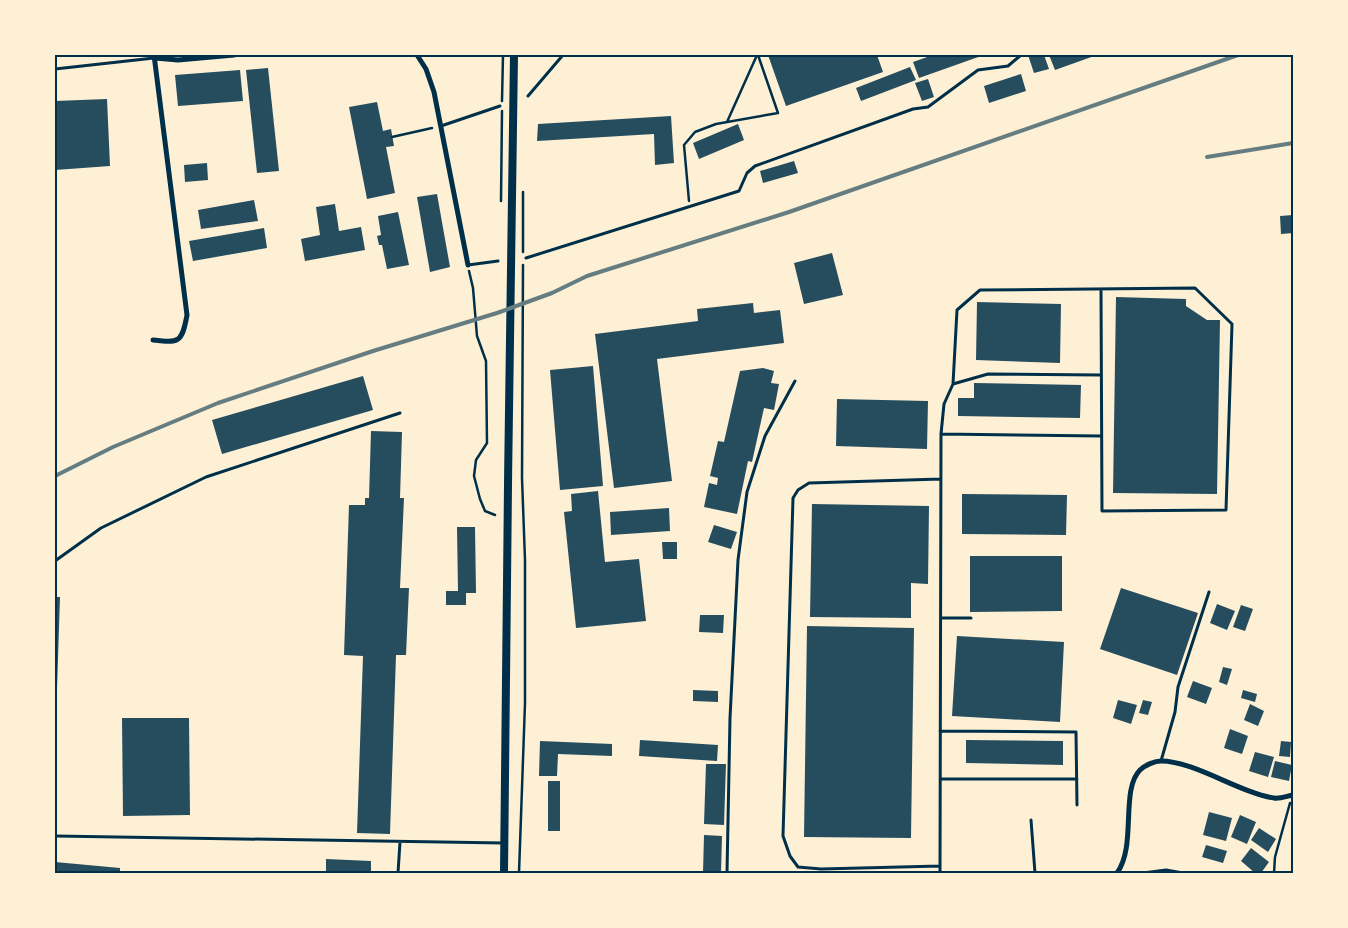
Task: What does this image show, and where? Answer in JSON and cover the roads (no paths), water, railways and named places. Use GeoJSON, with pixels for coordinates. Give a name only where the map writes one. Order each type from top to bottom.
{"type":"FeatureCollection","features":[{"type":"Feature","properties":{"kind":"street"},"geometry":{"type":"LineString","coordinates":[[153,340],[172,343],[178,340],[182,335],[187,315],[154,56],[178,60],[234,55]]}},
{"type":"Feature","properties":{"kind":"street"},"geometry":{"type":"LineString","coordinates":[[417,55],[430,80],[441,126],[468,265]]}},
{"type":"Feature","properties":{"kind":"street"},"geometry":{"type":"LineString","coordinates":[[504,873],[505,606],[510,478],[514,55]]}},
{"type":"Feature","properties":{"kind":"street"},"geometry":{"type":"LineString","coordinates":[[1117,873],[1126,853],[1129,808],[1134,785],[1139,771],[1150,764],[1160,761],[1181,765],[1275,798],[1293,795]]}},
{"type":"Feature","properties":{"kind":"lane"},"geometry":{"type":"LineString","coordinates":[[528,96],[563,55]]}},
{"type":"Feature","properties":{"kind":"lane"},"geometry":{"type":"LineString","coordinates":[[526,258],[739,191],[747,173],[755,166],[913,109],[928,107],[978,70],[1008,66],[1021,55]]}},
{"type":"Feature","properties":{"kind":"lane"},"geometry":{"type":"LineString","coordinates":[[55,69],[154,56]]}},
{"type":"Feature","properties":{"kind":"lane"},"geometry":{"type":"LineString","coordinates":[[441,126],[500,106]]}},
{"type":"Feature","properties":{"kind":"lane"},"geometry":{"type":"LineString","coordinates":[[468,265],[498,262]]}},
{"type":"Feature","properties":{"kind":"lane"},"geometry":{"type":"LineString","coordinates":[[940,873],[941,434],[944,404],[953,384],[957,310],[980,290],[1195,288],[1232,324],[1226,510],[1102,511],[1101,289]]}},
{"type":"Feature","properties":{"kind":"lane"},"geometry":{"type":"LineString","coordinates":[[953,384],[988,374],[1100,375]]}},
{"type":"Feature","properties":{"kind":"lane"},"geometry":{"type":"LineString","coordinates":[[727,873],[730,718],[738,560],[747,492],[765,436],[795,381]]}},
{"type":"Feature","properties":{"kind":"lane"},"geometry":{"type":"LineString","coordinates":[[55,562],[101,528],[206,477],[400,413]]}},
{"type":"Feature","properties":{"kind":"lane"},"geometry":{"type":"LineString","coordinates":[[941,434],[1101,436]]}},
{"type":"Feature","properties":{"kind":"lane"},"geometry":{"type":"LineString","coordinates":[[940,866],[821,869],[798,867],[790,856],[784,836],[793,498],[798,490],[809,483],[941,479]]}},
{"type":"Feature","properties":{"kind":"lane"},"geometry":{"type":"LineString","coordinates":[[1160,761],[1175,712],[1178,687],[1209,592]]}},
{"type":"Feature","properties":{"kind":"lane"},"geometry":{"type":"LineString","coordinates":[[941,618],[971,618]]}},
{"type":"Feature","properties":{"kind":"lane"},"geometry":{"type":"LineString","coordinates":[[940,731],[1076,732],[1077,805]]}},
{"type":"Feature","properties":{"kind":"lane"},"geometry":{"type":"LineString","coordinates":[[940,779],[1077,779]]}},
{"type":"Feature","properties":{"kind":"lane"},"geometry":{"type":"LineString","coordinates":[[1032,820],[1035,873]]}},
{"type":"Feature","properties":{"kind":"lane"},"geometry":{"type":"LineString","coordinates":[[55,836],[504,843]]}},
{"type":"Feature","properties":{"kind":"lane"},"geometry":{"type":"LineString","coordinates":[[398,873],[400,842]]}},
{"type":"Feature","properties":{"kind":"lane"},"geometry":{"type":"LineString","coordinates":[[1143,873],[1166,870],[1183,873]]}},
{"type":"Feature","properties":{"kind":"railway"},"geometry":{"type":"LineString","coordinates":[[55,476],[113,447],[218,403],[373,351],[497,313],[552,293],[587,276],[789,212],[1238,55]]}},
{"type":"Feature","properties":{"kind":"railway"},"geometry":{"type":"LineString","coordinates":[[1207,157],[1293,143]]}}]}
